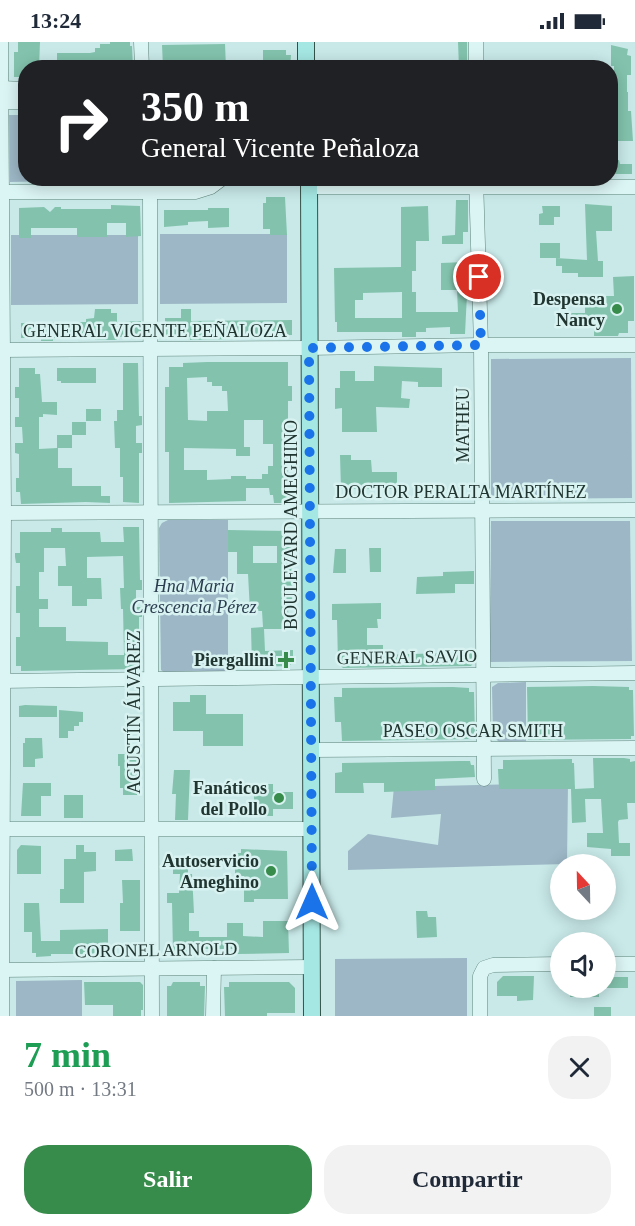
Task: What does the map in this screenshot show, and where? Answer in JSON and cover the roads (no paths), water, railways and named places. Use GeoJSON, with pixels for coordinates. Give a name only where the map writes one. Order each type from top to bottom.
{"type":"FeatureCollection","features":[{"type":"Feature","properties":{"kind":"main road"},"geometry":{"type":"LineString","coordinates":[[306,42],[306,60]]}},
{"type":"Feature","properties":{"kind":"main road","name":"BOULEVARD AMEGHINO"},"geometry":{"type":"LineString","coordinates":[[309,186],[312,1016]]}},
{"type":"Feature","properties":{"kind":"street"},"geometry":{"type":"LineString","coordinates":[[1,42],[2,1016]]}},
{"type":"Feature","properties":{"kind":"street"},"geometry":{"type":"LineString","coordinates":[[141,42],[142,60]]}},
{"type":"Feature","properties":{"kind":"street"},"geometry":{"type":"LineString","coordinates":[[476,42],[476,60]]}},
{"type":"Feature","properties":{"kind":"street"},"geometry":{"type":"LineString","coordinates":[[0,89],[18,89]]}},
{"type":"Feature","properties":{"kind":"street"},"geometry":{"type":"LineString","coordinates":[[1,102],[18,102]]}},
{"type":"Feature","properties":{"kind":"street"},"geometry":{"type":"LineString","coordinates":[[0,192],[195,192],[212,186]]}},
{"type":"Feature","properties":{"kind":"street","name":"MATHEU"},"geometry":{"type":"LineString","coordinates":[[476,186],[481,345],[484,779]]}},
{"type":"Feature","properties":{"kind":"street"},"geometry":{"type":"LineString","coordinates":[[582,186],[635,188]]}},
{"type":"Feature","properties":{"kind":"street","name":"AGUSTÍN ÁLVAREZ"},"geometry":{"type":"LineString","coordinates":[[150,192],[149,348],[153,679],[151,968],[153,1016]]}},
{"type":"Feature","properties":{"kind":"street","name":"GENERAL VICENTE PEÑALOZA"},"geometry":{"type":"LineString","coordinates":[[1,350],[635,345]]}},
{"type":"Feature","properties":{"kind":"street","name":"DOCTOR PERALTA MARTÍNEZ"},"geometry":{"type":"LineString","coordinates":[[2,512],[635,510]]}},
{"type":"Feature","properties":{"kind":"street","name":"GENERAL SAVIO"},"geometry":{"type":"LineString","coordinates":[[2,681],[635,673]]}},
{"type":"Feature","properties":{"kind":"street","name":"PASEO OSCAR SMITH"},"geometry":{"type":"LineString","coordinates":[[311,750],[635,748]]}},
{"type":"Feature","properties":{"kind":"street"},"geometry":{"type":"LineString","coordinates":[[2,829],[311,829]]}},
{"type":"Feature","properties":{"kind":"street"},"geometry":{"type":"LineString","coordinates":[[480,1016],[480,976],[484,968],[493,965],[550,964]]}},
{"type":"Feature","properties":{"kind":"street"},"geometry":{"type":"LineString","coordinates":[[616,964],[635,964]]}},
{"type":"Feature","properties":{"kind":"street","name":"CORONEL ARNOLD"},"geometry":{"type":"LineString","coordinates":[[1,970],[312,967]]}},
{"type":"Feature","properties":{"kind":"street"},"geometry":{"type":"LineString","coordinates":[[213,1016],[214,968]]}},
{"type":"Feature","properties":{"kind":"place","name":"Despensa Nancy"},"geometry":{"type":"Point","coordinates":[617,309]}},
{"type":"Feature","properties":{"kind":"place","name":"Piergallini"},"geometry":{"type":"Point","coordinates":[286,660]}},
{"type":"Feature","properties":{"kind":"place","name":"Fanáticos del Pollo"},"geometry":{"type":"Point","coordinates":[279,798]}},
{"type":"Feature","properties":{"kind":"place","name":"Autoservicio Ameghino"},"geometry":{"type":"Point","coordinates":[271,871]}},
{"type":"Feature","properties":{"kind":"park label","name":"Hna Maria Crescencia Pérez"},"geometry":{"type":"Point","coordinates":[194,596]}}]}
